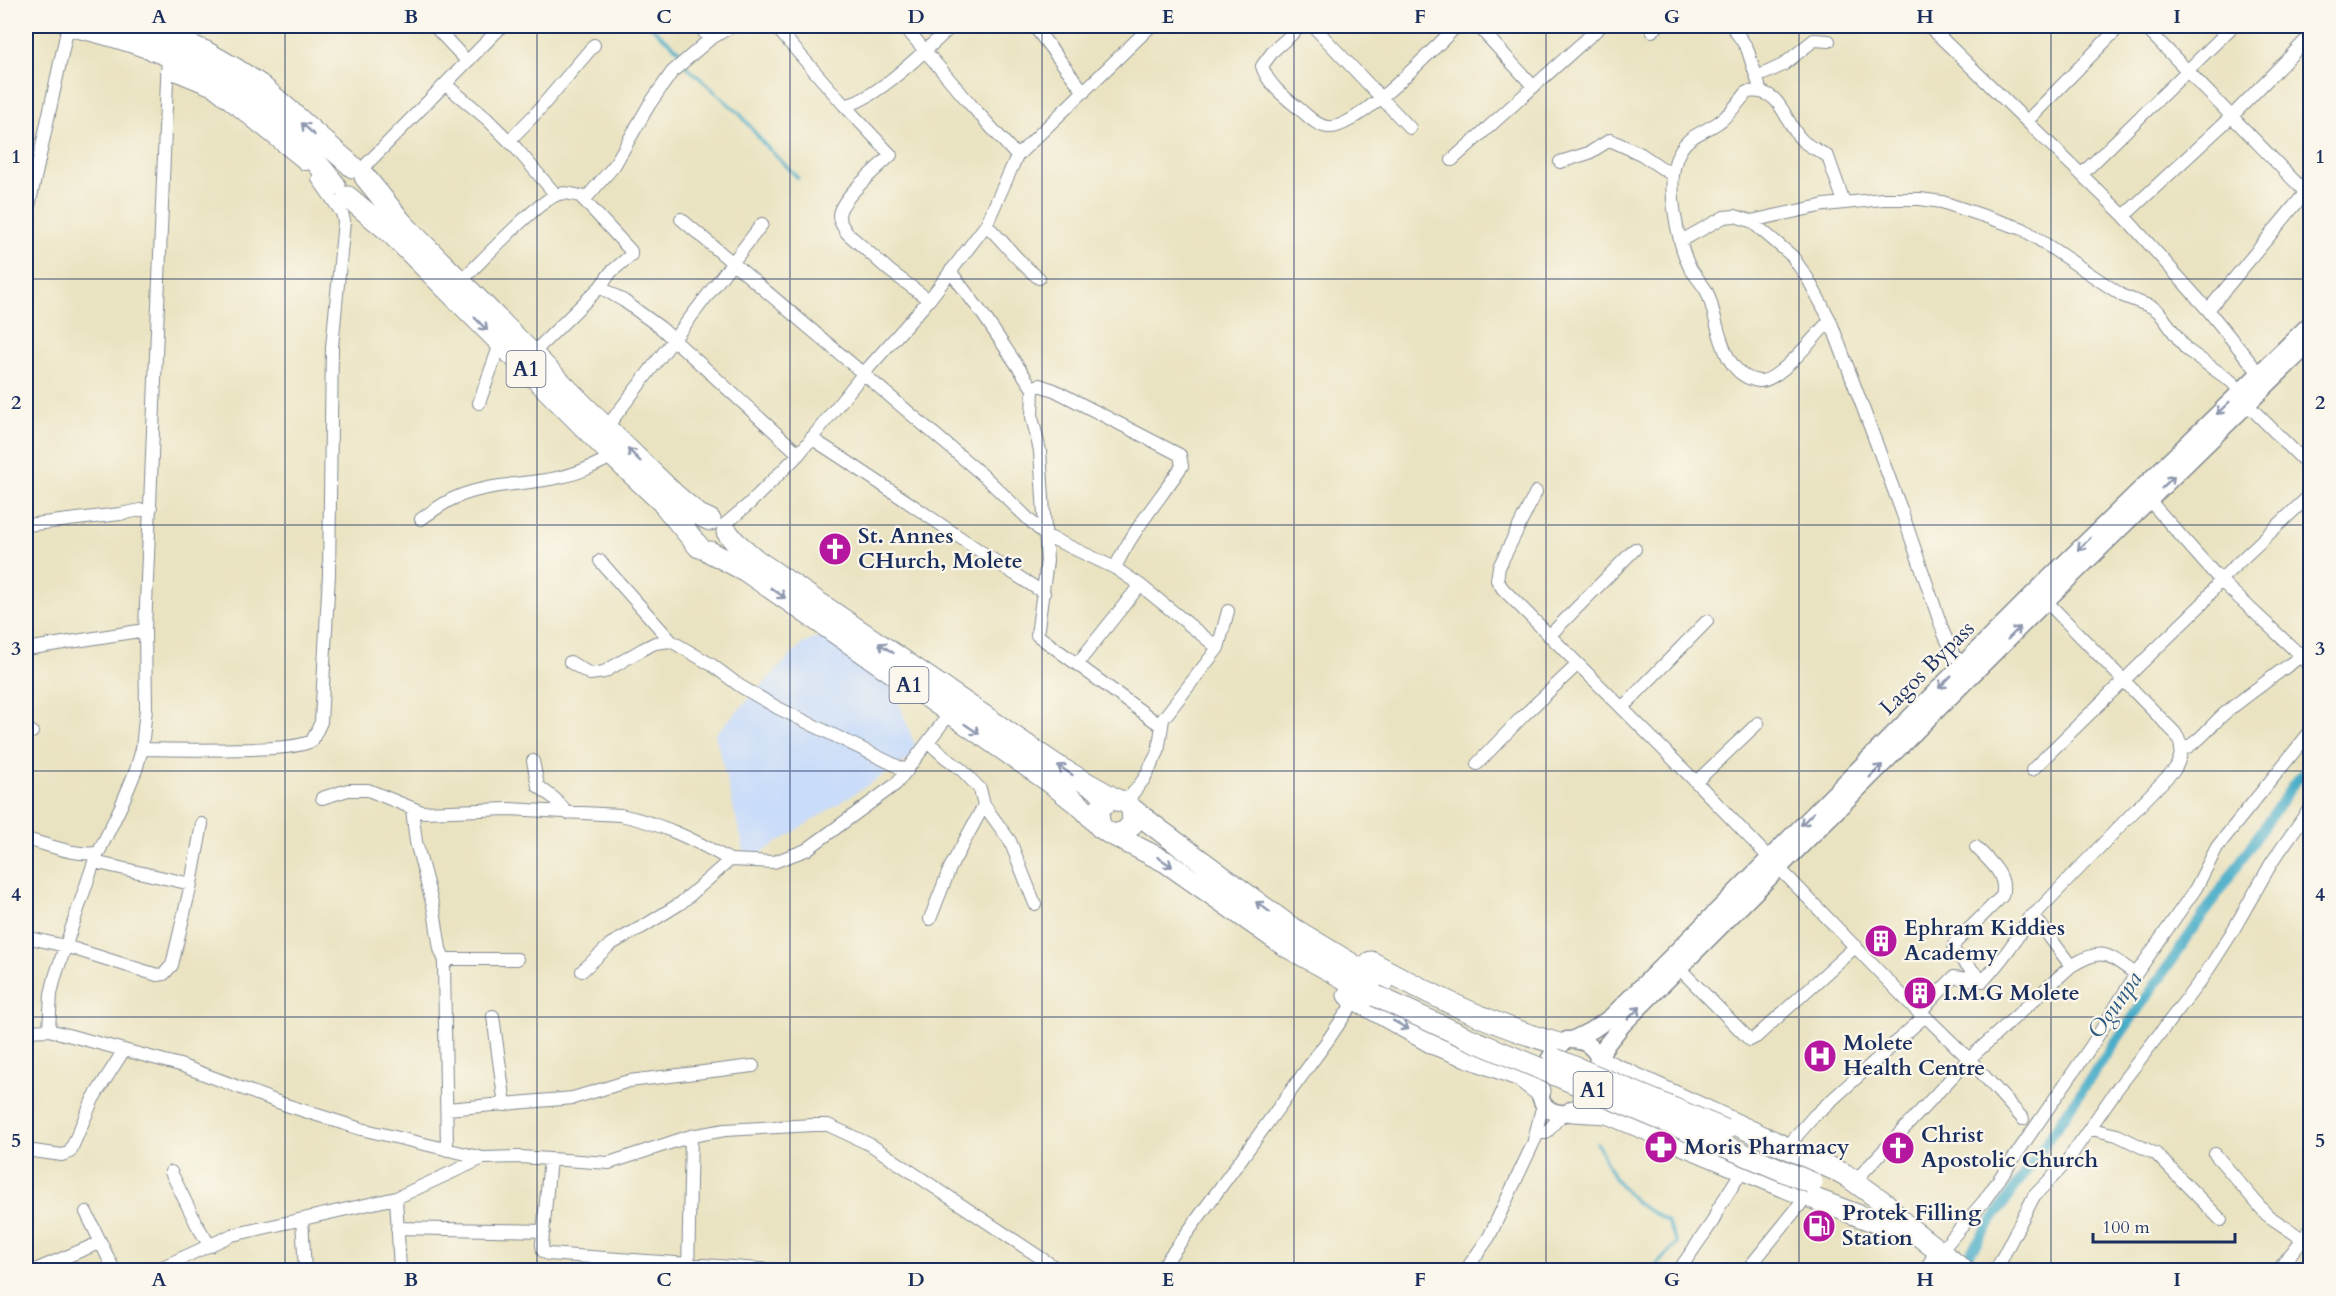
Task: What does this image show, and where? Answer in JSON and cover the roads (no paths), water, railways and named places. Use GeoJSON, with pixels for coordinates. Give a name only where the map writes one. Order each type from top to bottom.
{"type":"FeatureCollection","features":[{"type":"Feature","properties":{"kind":"highway","name":"A1"},"geometry":{"type":"LineString","coordinates":[[70,26],[136,43],[168,63],[201,70],[255,105],[310,153],[341,191],[391,232],[500,344],[661,501],[704,550],[755,576],[1068,795],[1107,831],[1166,862],[1379,989],[1465,1037],[1902,1227],[1942,1264]]}},
{"type":"Feature","properties":{"kind":"highway","name":"A1"},"geometry":{"type":"LineString","coordinates":[[142,26],[206,52],[260,85],[359,172],[396,217],[686,506],[720,525],[756,560],[1060,768],[1124,803],[1287,935]]}},
{"type":"Feature","properties":{"kind":"highway"},"geometry":{"type":"LineString","coordinates":[[341,191],[360,194],[365,186],[359,172]]}},
{"type":"Feature","properties":{"kind":"highway"},"geometry":{"type":"LineString","coordinates":[[704,550],[696,535],[698,528],[720,525]]}},
{"type":"Feature","properties":{"kind":"highway"},"geometry":{"type":"LineString","coordinates":[[1106,802],[1124,803],[1134,816],[1130,828],[1120,835],[1107,831],[1098,818],[1101,806],[1106,802]]}},
{"type":"Feature","properties":{"kind":"highway"},"geometry":{"type":"LineString","coordinates":[[1287,935],[1316,973],[1354,1000],[1434,1044],[1520,1076],[1543,1097]]}},
{"type":"Feature","properties":{"kind":"highway"},"geometry":{"type":"LineString","coordinates":[[1287,935],[1336,942],[1460,1008],[1535,1038],[1566,1042]]}},
{"type":"Feature","properties":{"kind":"highway"},"geometry":{"type":"LineString","coordinates":[[1599,1060],[1856,1180],[1886,1204],[1902,1227]]}},
{"type":"Feature","properties":{"kind":"highway"},"geometry":{"type":"LineString","coordinates":[[1568,1112],[1607,1113],[1683,1143],[1810,1187]]}},
{"type":"Feature","properties":{"kind":"main road","name":"Lagos Bypass"},"geometry":{"type":"LineString","coordinates":[[1566,1042],[1594,1029],[1611,1017],[2046,601],[2150,500],[2310,324]]}},
{"type":"Feature","properties":{"kind":"main road","name":"Lagos Bypass"},"geometry":{"type":"LineString","coordinates":[[2263,378],[2310,343]]}},
{"type":"Feature","properties":{"kind":"main road","name":"Lagos Bypass"},"geometry":{"type":"LineString","coordinates":[[1599,1060],[1613,1035],[1680,969],[1774,863],[1963,664],[2244,398]]}},
{"type":"Feature","properties":{"kind":"main road"},"geometry":{"type":"LineString","coordinates":[[1566,1042],[1583,1042],[1591,1047],[1599,1060],[1599,1079],[1593,1094],[1587,1101],[1568,1112],[1554,1112],[1543,1097],[1543,1068],[1566,1042]]}},
{"type":"Feature","properties":{"kind":"street"},"geometry":{"type":"LineString","coordinates":[[26,220],[70,26]]}},
{"type":"Feature","properties":{"kind":"street"},"geometry":{"type":"LineString","coordinates":[[434,26],[467,61]]}},
{"type":"Feature","properties":{"kind":"street"},"geometry":{"type":"LineString","coordinates":[[359,172],[502,26]]}},
{"type":"Feature","properties":{"kind":"street"},"geometry":{"type":"LineString","coordinates":[[699,26],[710,39]]}},
{"type":"Feature","properties":{"kind":"street"},"geometry":{"type":"LineString","coordinates":[[460,282],[520,224],[555,195],[566,193],[587,197],[614,166],[649,105],[672,72],[710,39],[732,26]]}},
{"type":"Feature","properties":{"kind":"street"},"geometry":{"type":"LineString","coordinates":[[775,26],[891,155],[852,193],[840,210],[839,217],[842,225],[847,233],[890,271],[929,300]]}},
{"type":"Feature","properties":{"kind":"street"},"geometry":{"type":"LineString","coordinates":[[904,26],[1017,156]]}},
{"type":"Feature","properties":{"kind":"street"},"geometry":{"type":"LineString","coordinates":[[844,105],[860,102],[896,76],[952,26]]}},
{"type":"Feature","properties":{"kind":"street"},"geometry":{"type":"LineString","coordinates":[[1034,26],[1084,92]]}},
{"type":"Feature","properties":{"kind":"street"},"geometry":{"type":"LineString","coordinates":[[720,525],[762,491],[799,454],[863,374],[929,300],[986,225],[1017,156],[1151,26]]}},
{"type":"Feature","properties":{"kind":"street"},"geometry":{"type":"LineString","coordinates":[[1301,26],[1274,50],[1262,66],[1265,76],[1286,99],[1319,124],[1335,127],[1381,99],[1457,26]]}},
{"type":"Feature","properties":{"kind":"street"},"geometry":{"type":"LineString","coordinates":[[1313,26],[1410,128]]}},
{"type":"Feature","properties":{"kind":"street"},"geometry":{"type":"LineString","coordinates":[[1478,26],[1533,86]]}},
{"type":"Feature","properties":{"kind":"street"},"geometry":{"type":"LineString","coordinates":[[1452,160],[1601,26]]}},
{"type":"Feature","properties":{"kind":"street"},"geometry":{"type":"LineString","coordinates":[[1732,26],[1747,48],[1758,77],[1760,92]]}},
{"type":"Feature","properties":{"kind":"street"},"geometry":{"type":"LineString","coordinates":[[1929,26],[2124,216],[2208,310],[2263,378]]}},
{"type":"Feature","properties":{"kind":"street"},"geometry":{"type":"LineString","coordinates":[[2027,121],[2120,26]]}},
{"type":"Feature","properties":{"kind":"street"},"geometry":{"type":"LineString","coordinates":[[2144,26],[2309,191],[2208,310]]}},
{"type":"Feature","properties":{"kind":"street"},"geometry":{"type":"LineString","coordinates":[[2082,174],[2233,26]]}},
{"type":"Feature","properties":{"kind":"street"},"geometry":{"type":"LineString","coordinates":[[2124,216],[2232,116],[2310,36]]}},
{"type":"Feature","properties":{"kind":"street"},"geometry":{"type":"LineString","coordinates":[[1758,77],[1783,65],[1814,40],[1829,41]]}},
{"type":"Feature","properties":{"kind":"street"},"geometry":{"type":"LineString","coordinates":[[509,141],[594,45]]}},
{"type":"Feature","properties":{"kind":"street"},"geometry":{"type":"LineString","coordinates":[[49,1030],[51,994],[65,946],[96,858],[136,770],[142,749],[146,708],[145,630],[168,63],[213,90],[298,157],[313,172],[342,213],[344,220],[332,347],[329,574],[321,722],[318,730],[312,741],[306,744],[206,751],[142,749]]}},
{"type":"Feature","properties":{"kind":"street"},"geometry":{"type":"LineString","coordinates":[[446,85],[486,118],[509,141],[555,195]]}},
{"type":"Feature","properties":{"kind":"street"},"geometry":{"type":"LineString","coordinates":[[1830,320],[1773,377],[1760,381],[1745,376],[1737,370],[1719,338],[1707,294],[1688,264],[1681,242],[1672,175],[1683,145],[1724,118],[1747,92],[1760,92],[1780,103],[1800,138],[1809,147],[1828,157],[1844,202]]}},
{"type":"Feature","properties":{"kind":"street"},"geometry":{"type":"LineString","coordinates":[[1560,162],[1589,153],[1610,140],[1641,154],[1672,175]]}},
{"type":"Feature","properties":{"kind":"street"},"geometry":{"type":"LineString","coordinates":[[532,354],[600,287],[611,272],[631,255],[631,251],[581,197]]}},
{"type":"Feature","properties":{"kind":"street"},"geometry":{"type":"LineString","coordinates":[[1751,221],[1799,209],[1844,202],[1883,199],[1933,200],[2023,229],[2123,296],[2159,312],[2186,349],[2232,382],[2244,398],[2310,467]]}},
{"type":"Feature","properties":{"kind":"street"},"geometry":{"type":"LineString","coordinates":[[1681,242],[1724,217],[1735,216],[1751,221],[1792,256],[1808,279],[1830,320],[1902,512],[1944,634],[1954,655],[1963,664]]}},
{"type":"Feature","properties":{"kind":"street"},"geometry":{"type":"LineString","coordinates":[[681,219],[985,477],[1046,535],[1114,568],[1140,585],[1218,648]]}},
{"type":"Feature","properties":{"kind":"street"},"geometry":{"type":"LineString","coordinates":[[606,428],[762,224]]}},
{"type":"Feature","properties":{"kind":"street"},"geometry":{"type":"LineString","coordinates":[[986,225],[1011,249],[1025,268],[1039,278]]}},
{"type":"Feature","properties":{"kind":"street"},"geometry":{"type":"LineString","coordinates":[[950,271],[984,316],[1033,389],[1032,417],[1040,452],[1047,561],[1037,634],[1161,725]]}},
{"type":"Feature","properties":{"kind":"street"},"geometry":{"type":"LineString","coordinates":[[600,287],[624,301],[673,339],[799,454]]}},
{"type":"Feature","properties":{"kind":"street"},"geometry":{"type":"LineString","coordinates":[[479,403],[500,344]]}},
{"type":"Feature","properties":{"kind":"street"},"geometry":{"type":"LineString","coordinates":[[1033,389],[1039,385],[1054,390],[1180,455],[1182,466],[1132,535],[1114,568]]}},
{"type":"Feature","properties":{"kind":"street"},"geometry":{"type":"LineString","coordinates":[[811,438],[1044,593]]}},
{"type":"Feature","properties":{"kind":"street"},"geometry":{"type":"LineString","coordinates":[[422,519],[442,504],[458,496],[525,481],[559,478],[588,470],[613,456]]}},
{"type":"Feature","properties":{"kind":"street"},"geometry":{"type":"LineString","coordinates":[[1536,492],[1499,567],[1497,580],[1549,636],[1969,1059],[2023,1119]]}},
{"type":"Feature","properties":{"kind":"street"},"geometry":{"type":"LineString","coordinates":[[2032,770],[2204,603],[2220,580],[2310,495]]}},
{"type":"Feature","properties":{"kind":"street"},"geometry":{"type":"LineString","coordinates":[[2150,500],[2220,580],[2310,667]]}},
{"type":"Feature","properties":{"kind":"street"},"geometry":{"type":"LineString","coordinates":[[26,525],[151,508]]}},
{"type":"Feature","properties":{"kind":"street"},"geometry":{"type":"LineString","coordinates":[[1549,636],[1635,549]]}},
{"type":"Feature","properties":{"kind":"street"},"geometry":{"type":"LineString","coordinates":[[600,561],[670,641],[778,708],[907,771]]}},
{"type":"Feature","properties":{"kind":"street"},"geometry":{"type":"LineString","coordinates":[[1078,663],[1140,585]]}},
{"type":"Feature","properties":{"kind":"street"},"geometry":{"type":"LineString","coordinates":[[1983,981],[2006,955],[2010,944],[2021,933],[2028,919],[2175,769],[2181,758],[2180,740],[2175,733],[2046,601]]}},
{"type":"Feature","properties":{"kind":"street"},"geometry":{"type":"LineString","coordinates":[[1124,803],[1144,778],[1158,752],[1161,725],[1167,712],[1218,648],[1228,610]]}},
{"type":"Feature","properties":{"kind":"street"},"geometry":{"type":"LineString","coordinates":[[1622,708],[1707,621]]}},
{"type":"Feature","properties":{"kind":"street"},"geometry":{"type":"LineString","coordinates":[[26,649],[145,630]]}},
{"type":"Feature","properties":{"kind":"street"},"geometry":{"type":"LineString","coordinates":[[570,662],[590,674],[604,672],[655,643],[670,641]]}},
{"type":"Feature","properties":{"kind":"street"},"geometry":{"type":"LineString","coordinates":[[2182,750],[2209,730],[2222,715],[2301,656],[2310,646]]}},
{"type":"Feature","properties":{"kind":"street"},"geometry":{"type":"LineString","coordinates":[[1477,764],[1578,664]]}},
{"type":"Feature","properties":{"kind":"street"},"geometry":{"type":"LineString","coordinates":[[322,798],[348,789],[368,790],[403,802],[412,809],[430,812],[509,809],[637,818],[688,837],[730,860],[774,862],[806,850],[883,795],[907,771],[950,713]]}},
{"type":"Feature","properties":{"kind":"street"},"geometry":{"type":"LineString","coordinates":[[1696,782],[1758,723]]}},
{"type":"Feature","properties":{"kind":"street"},"geometry":{"type":"LineString","coordinates":[[1942,1264],[2092,1045],[2136,974],[2179,914],[2217,847],[2310,732]]}},
{"type":"Feature","properties":{"kind":"street"},"geometry":{"type":"LineString","coordinates":[[928,742],[963,770],[980,789],[984,805],[1010,841],[1035,904]]}},
{"type":"Feature","properties":{"kind":"street"},"geometry":{"type":"LineString","coordinates":[[533,761],[538,786],[555,799],[567,813]]}},
{"type":"Feature","properties":{"kind":"street"},"geometry":{"type":"LineString","coordinates":[[930,919],[950,868],[984,805]]}},
{"type":"Feature","properties":{"kind":"street"},"geometry":{"type":"LineString","coordinates":[[1996,1270],[2034,1196],[2065,1164],[2117,1089],[2216,958],[2256,887],[2310,808]]}},
{"type":"Feature","properties":{"kind":"street"},"geometry":{"type":"LineString","coordinates":[[412,809],[416,842],[434,910],[440,948],[446,961],[444,965],[447,1150]]}},
{"type":"Feature","properties":{"kind":"street"},"geometry":{"type":"LineString","coordinates":[[26,937],[65,946],[157,975],[164,974],[172,965],[191,885],[202,824]]}},
{"type":"Feature","properties":{"kind":"street"},"geometry":{"type":"LineString","coordinates":[[26,839],[191,885]]}},
{"type":"Feature","properties":{"kind":"street"},"geometry":{"type":"LineString","coordinates":[[1976,847],[2003,877],[2004,888],[2002,896],[1955,943],[1953,951],[1983,981]]}},
{"type":"Feature","properties":{"kind":"street"},"geometry":{"type":"LineString","coordinates":[[582,971],[611,944],[681,903],[730,860]]}},
{"type":"Feature","properties":{"kind":"street"},"geometry":{"type":"LineString","coordinates":[[2028,919],[2037,920],[2071,966]]}},
{"type":"Feature","properties":{"kind":"street"},"geometry":{"type":"LineString","coordinates":[[1680,969],[1750,1040],[1856,946]]}},
{"type":"Feature","properties":{"kind":"street"},"geometry":{"type":"LineString","coordinates":[[1856,1180],[1969,1059],[2071,966],[2089,955],[2103,954],[2136,974]]}},
{"type":"Feature","properties":{"kind":"street"},"geometry":{"type":"LineString","coordinates":[[446,961],[517,959]]}},
{"type":"Feature","properties":{"kind":"street"},"geometry":{"type":"LineString","coordinates":[[1787,1147],[1814,1116],[1922,1014],[1954,977],[1983,981]]}},
{"type":"Feature","properties":{"kind":"street"},"geometry":{"type":"LineString","coordinates":[[1160,1270],[1328,1040],[1354,1000]]}},
{"type":"Feature","properties":{"kind":"street"},"geometry":{"type":"LineString","coordinates":[[493,1016],[505,1105]]}},
{"type":"Feature","properties":{"kind":"street"},"geometry":{"type":"LineString","coordinates":[[26,1031],[49,1030],[180,1065],[286,1105],[351,1126],[483,1158],[609,1163],[691,1136],[725,1130],[828,1125],[871,1145],[1059,1270]]}},
{"type":"Feature","properties":{"kind":"street"},"geometry":{"type":"LineString","coordinates":[[26,1150],[62,1155],[70,1152],[93,1099],[124,1050]]}},
{"type":"Feature","properties":{"kind":"street"},"geometry":{"type":"LineString","coordinates":[[447,1109],[573,1098],[629,1081],[753,1066]]}},
{"type":"Feature","properties":{"kind":"street"},"geometry":{"type":"LineString","coordinates":[[1529,1156],[1543,1097]]}},
{"type":"Feature","properties":{"kind":"street"},"geometry":{"type":"LineString","coordinates":[[1538,1133],[1546,1132],[1568,1112]]}},
{"type":"Feature","properties":{"kind":"street"},"geometry":{"type":"LineString","coordinates":[[1538,1133],[1552,1134],[1569,1121],[1599,1119],[1683,1143],[1740,1174],[1810,1187],[1747,1270]]}},
{"type":"Feature","properties":{"kind":"street"},"geometry":{"type":"LineString","coordinates":[[2091,1129],[2116,1136],[2156,1154],[2221,1220]]}},
{"type":"Feature","properties":{"kind":"street"},"geometry":{"type":"LineString","coordinates":[[1466,1270],[1489,1237],[1538,1133]]}},
{"type":"Feature","properties":{"kind":"street"},"geometry":{"type":"LineString","coordinates":[[688,1268],[691,1136]]}},
{"type":"Feature","properties":{"kind":"street"},"geometry":{"type":"LineString","coordinates":[[2215,1154],[2267,1215],[2281,1226],[2308,1237],[2278,1270]]}},
{"type":"Feature","properties":{"kind":"street"},"geometry":{"type":"LineString","coordinates":[[156,1270],[232,1235],[396,1198],[483,1158]]}},
{"type":"Feature","properties":{"kind":"street"},"geometry":{"type":"LineString","coordinates":[[550,1159],[543,1251],[548,1254],[688,1268],[774,1270]]}},
{"type":"Feature","properties":{"kind":"street"},"geometry":{"type":"LineString","coordinates":[[171,1172],[210,1246]]}},
{"type":"Feature","properties":{"kind":"street"},"geometry":{"type":"LineString","coordinates":[[1679,1270],[1713,1221],[1740,1174]]}},
{"type":"Feature","properties":{"kind":"street"},"geometry":{"type":"LineString","coordinates":[[396,1198],[400,1270]]}},
{"type":"Feature","properties":{"kind":"street"},"geometry":{"type":"LineString","coordinates":[[86,1212],[114,1270]]}},
{"type":"Feature","properties":{"kind":"street"},"geometry":{"type":"LineString","coordinates":[[302,1219],[305,1270]]}},
{"type":"Feature","properties":{"kind":"street"},"geometry":{"type":"LineString","coordinates":[[397,1228],[544,1231]]}},
{"type":"Feature","properties":{"kind":"street"},"geometry":{"type":"LineString","coordinates":[[35,1270],[99,1242]]}},
{"type":"Feature","properties":{"kind":"waterway"},"geometry":{"type":"LineString","coordinates":[[650,26],[681,52],[683,59]]}},
{"type":"Feature","properties":{"kind":"waterway"},"geometry":{"type":"LineString","coordinates":[[685,65],[740,114],[764,144],[798,178]]}},
{"type":"Feature","properties":{"kind":"waterway","name":"Ogunpa"},"geometry":{"type":"LineString","coordinates":[[1958,1270],[2295,782],[2310,767]]}},
{"type":"Feature","properties":{"kind":"waterway"},"geometry":{"type":"LineString","coordinates":[[1597,1143],[1614,1178],[1638,1204],[1667,1221],[1677,1243],[1652,1270]]}},
{"type":"Feature","properties":{"kind":"place","name":"St. Annes CHurch, Molete"},"geometry":{"type":"Point","coordinates":[835,549]}},
{"type":"Feature","properties":{"kind":"place","name":"Ephram Kiddies Academy"},"geometry":{"type":"Point","coordinates":[1881,941]}},
{"type":"Feature","properties":{"kind":"place","name":"I.M.G Molete"},"geometry":{"type":"Point","coordinates":[1920,993]}},
{"type":"Feature","properties":{"kind":"place","name":"Molete Health Centre"},"geometry":{"type":"Point","coordinates":[1820,1056]}},
{"type":"Feature","properties":{"kind":"place","name":"Moris Pharmacy"},"geometry":{"type":"Point","coordinates":[1661,1147]}},
{"type":"Feature","properties":{"kind":"place","name":"Christ Apostolic Church"},"geometry":{"type":"Point","coordinates":[1898,1148]}},
{"type":"Feature","properties":{"kind":"place","name":"Protek Filling Station"},"geometry":{"type":"Point","coordinates":[1819,1226]}}]}
